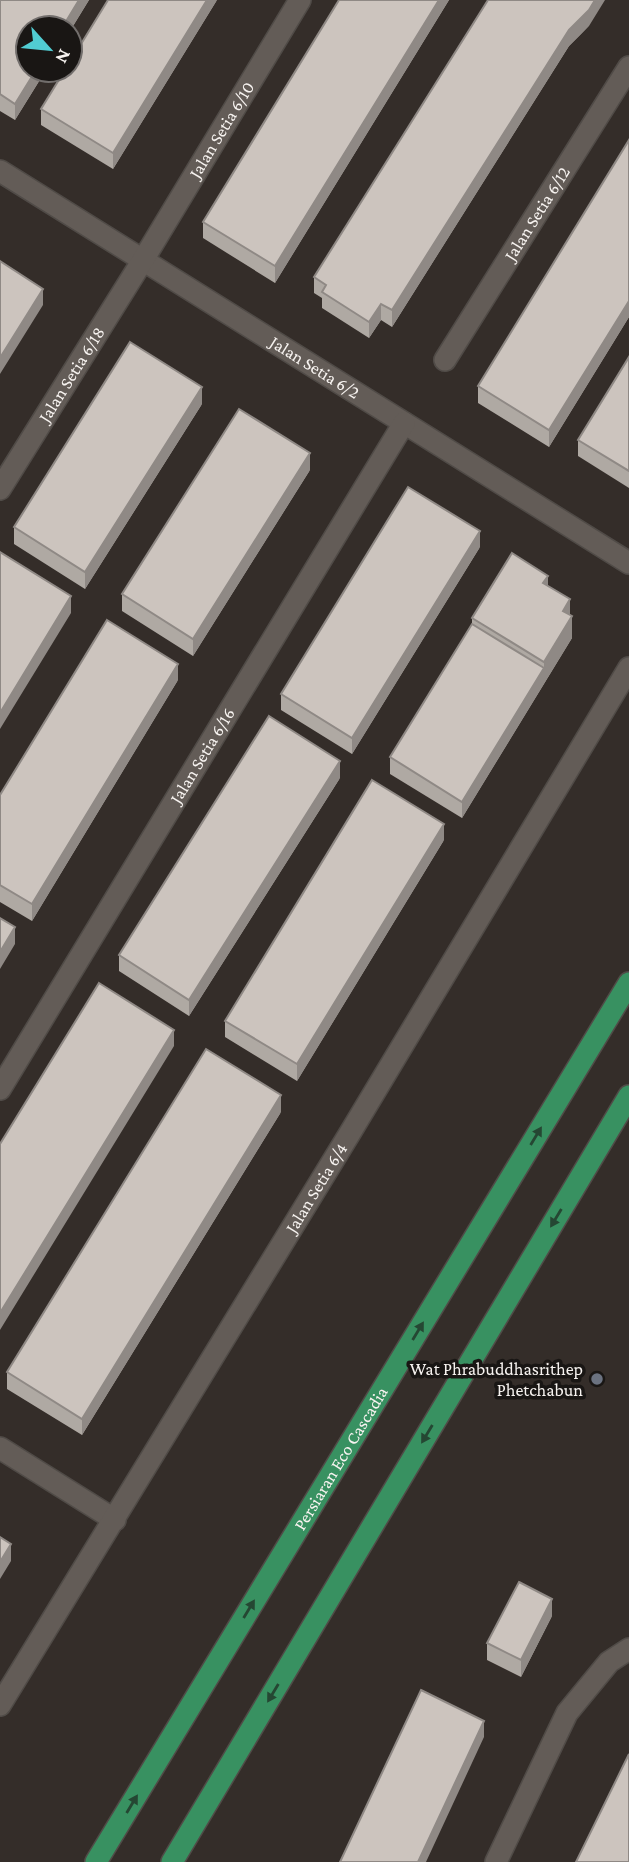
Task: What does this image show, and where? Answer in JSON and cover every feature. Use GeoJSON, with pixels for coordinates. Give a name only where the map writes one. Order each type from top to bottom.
{"type":"FeatureCollection","features":[{"type":"Feature","properties":{"kind":"main road","name":"Persiaran Eco Cascadia"},"geometry":{"type":"LineString","coordinates":[[96,1862],[629,983]]}},
{"type":"Feature","properties":{"kind":"main road"},"geometry":{"type":"LineString","coordinates":[[172,1862],[629,1096]]}},
{"type":"Feature","properties":{"kind":"street","name":"Jalan Setia 6/10"},"geometry":{"type":"LineString","coordinates":[[143,260],[300,0]]}},
{"type":"Feature","properties":{"kind":"street","name":"Jalan Setia 6/12"},"geometry":{"type":"LineString","coordinates":[[445,360],[629,67]]}},
{"type":"Feature","properties":{"kind":"street","name":"Jalan Setia 6/2"},"geometry":{"type":"LineString","coordinates":[[0,171],[629,563]]}},
{"type":"Feature","properties":{"kind":"street","name":"Jalan Setia 6/18"},"geometry":{"type":"LineString","coordinates":[[0,489],[143,260]]}},
{"type":"Feature","properties":{"kind":"street","name":"Jalan Setia 6/16"},"geometry":{"type":"LineString","coordinates":[[0,1089],[404,423]]}},
{"type":"Feature","properties":{"kind":"street","name":"Jalan Setia 6/4"},"geometry":{"type":"LineString","coordinates":[[0,1705],[115,1520],[629,668]]}},
{"type":"Feature","properties":{"kind":"street"},"geometry":{"type":"LineString","coordinates":[[0,1448],[115,1520]]}},
{"type":"Feature","properties":{"kind":"street"},"geometry":{"type":"LineString","coordinates":[[496,1862],[567,1713],[609,1662],[629,1649]]}},
{"type":"Feature","properties":{"kind":"building"},"geometry":{"type":"Polygon","coordinates":[[[0,0],[79,0],[70,14],[14,14],[14,84],[27,84],[15,104],[0,94],[0,0]]]}},
{"type":"Feature","properties":{"kind":"building"},"geometry":{"type":"Polygon","coordinates":[[[108,0],[207,0],[113,153],[41,109],[56,84],[84,84],[84,39],[108,0]]]}},
{"type":"Feature","properties":{"kind":"building"},"geometry":{"type":"Polygon","coordinates":[[[339,0],[439,0],[275,266],[203,222],[339,0]]]}},
{"type":"Feature","properties":{"kind":"building"},"geometry":{"type":"Polygon","coordinates":[[[488,0],[595,0],[569,30],[392,310],[381,304],[369,322],[322,292],[326,285],[314,277],[488,0]]]}},
{"type":"Feature","properties":{"kind":"building"},"geometry":{"type":"Polygon","coordinates":[[[629,140],[629,301],[549,430],[478,386],[629,140]]]}},
{"type":"Feature","properties":{"kind":"building"},"geometry":{"type":"Polygon","coordinates":[[[0,261],[43,289],[0,358],[0,261]]]}},
{"type":"Feature","properties":{"kind":"building"},"geometry":{"type":"Polygon","coordinates":[[[130,342],[202,387],[85,572],[14,527],[130,342]]]}},
{"type":"Feature","properties":{"kind":"building"},"geometry":{"type":"Polygon","coordinates":[[[629,357],[629,471],[578,440],[629,357]]]}},
{"type":"Feature","properties":{"kind":"building"},"geometry":{"type":"Polygon","coordinates":[[[239,409],[310,453],[193,639],[122,594],[239,409]]]}},
{"type":"Feature","properties":{"kind":"building"},"geometry":{"type":"Polygon","coordinates":[[[408,487],[480,531],[352,738],[281,694],[408,487]]]}},
{"type":"Feature","properties":{"kind":"building"},"geometry":{"type":"Polygon","coordinates":[[[0,552],[71,596],[0,713],[0,552]]]}},
{"type":"Feature","properties":{"kind":"building"},"geometry":{"type":"Polygon","coordinates":[[[512,553],[548,576],[543,583],[570,599],[563,611],[572,616],[544,662],[472,618],[512,553]]]}},
{"type":"Feature","properties":{"kind":"building"},"geometry":{"type":"Polygon","coordinates":[[[107,620],[178,664],[32,904],[0,885],[0,795],[107,620]]]}},
{"type":"Feature","properties":{"kind":"building"},"geometry":{"type":"Polygon","coordinates":[[[472,624],[544,668],[462,802],[390,757],[472,624]]]}},
{"type":"Feature","properties":{"kind":"building"},"geometry":{"type":"Polygon","coordinates":[[[269,716],[340,761],[189,1000],[119,955],[269,716]]]}},
{"type":"Feature","properties":{"kind":"building"},"geometry":{"type":"Polygon","coordinates":[[[372,780],[444,824],[297,1064],[225,1021],[372,780]]]}},
{"type":"Feature","properties":{"kind":"building"},"geometry":{"type":"Polygon","coordinates":[[[0,918],[15,927],[0,952],[0,918]]]}},
{"type":"Feature","properties":{"kind":"building"},"geometry":{"type":"Polygon","coordinates":[[[99,983],[174,1030],[0,1313],[0,1144],[99,983]]]}},
{"type":"Feature","properties":{"kind":"building"},"geometry":{"type":"Polygon","coordinates":[[[206,1049],[281,1095],[82,1419],[7,1372],[206,1049]]]}},
{"type":"Feature","properties":{"kind":"building"},"geometry":{"type":"Polygon","coordinates":[[[0,1537],[11,1544],[0,1562],[0,1537]]]}},
{"type":"Feature","properties":{"kind":"building"},"geometry":{"type":"Polygon","coordinates":[[[519,1582],[552,1599],[521,1660],[487,1643],[519,1582]]]}},
{"type":"Feature","properties":{"kind":"building"},"geometry":{"type":"Polygon","coordinates":[[[421,1690],[484,1721],[418,1862],[340,1862],[421,1690]]]}},
{"type":"Feature","properties":{"kind":"building"},"geometry":{"type":"Polygon","coordinates":[[[629,1754],[629,1862],[576,1862],[629,1754]]]}},
{"type":"Feature","properties":{"kind":"place","name":"Wat Phrabuddhasrithep Phetchabun"},"geometry":{"type":"Point","coordinates":[597,1379]}}]}
